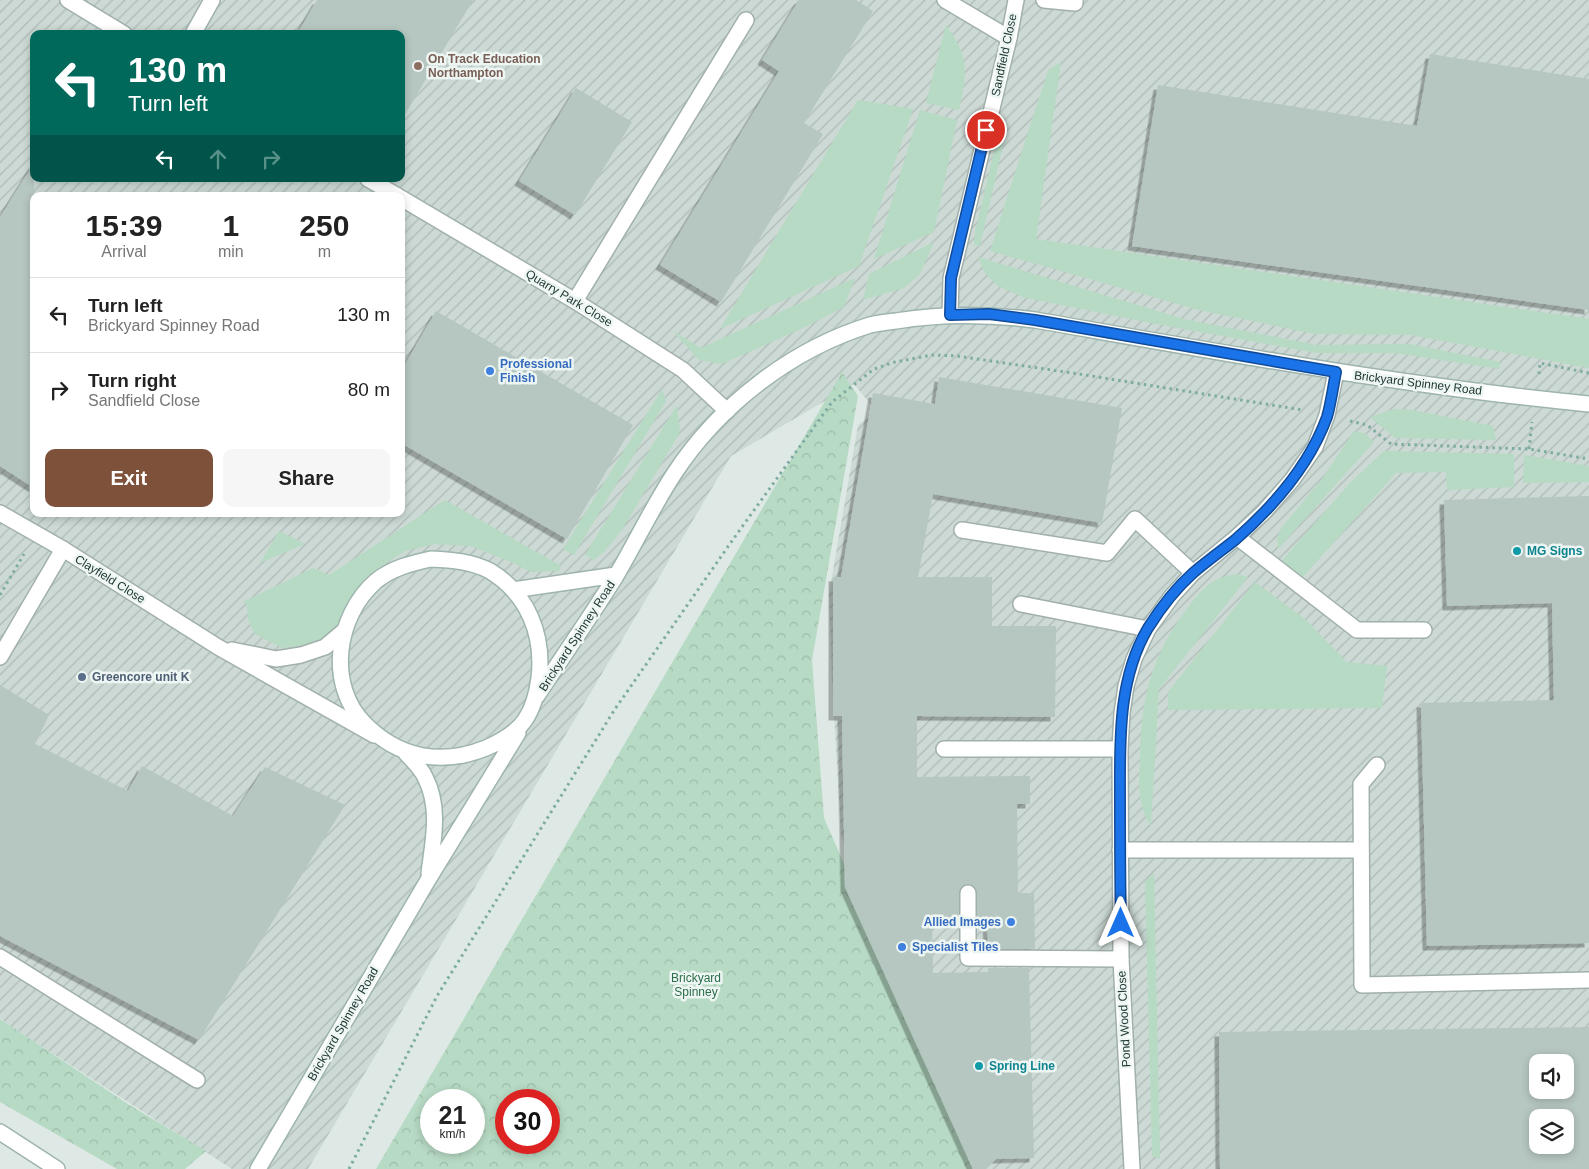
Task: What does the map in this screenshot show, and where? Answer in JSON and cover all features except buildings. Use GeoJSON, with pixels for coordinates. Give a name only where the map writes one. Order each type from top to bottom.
{"type":"FeatureCollection","features":[{"type":"Feature","properties":{"kind":"street"},"geometry":{"type":"LineString","coordinates":[[68,0],[117,30]]}},
{"type":"Feature","properties":{"kind":"street"},"geometry":{"type":"LineString","coordinates":[[194,30],[212,0]]}},
{"type":"Feature","properties":{"kind":"street"},"geometry":{"type":"LineString","coordinates":[[944,0],[1009,38]]}},
{"type":"Feature","properties":{"kind":"street","name":"Sandfield Close"},"geometry":{"type":"LineString","coordinates":[[950,315],[951,278],[1009,38],[1016,0]]}},
{"type":"Feature","properties":{"kind":"street"},"geometry":{"type":"LineString","coordinates":[[1044,0],[1075,3],[1076,0]]}},
{"type":"Feature","properties":{"kind":"street"},"geometry":{"type":"LineString","coordinates":[[575,301],[746,20]]}},
{"type":"Feature","properties":{"kind":"street"},"geometry":{"type":"LineString","coordinates":[[373,182],[391,192]]}},
{"type":"Feature","properties":{"kind":"street","name":"Quarry Park Close"},"geometry":{"type":"LineString","coordinates":[[405,200],[575,301],[683,370],[727,411]]}},
{"type":"Feature","properties":{"kind":"street","name":"Brickyard Spinney Road"},"geometry":{"type":"LineString","coordinates":[[258,1169],[428,880],[525,721],[537,696],[616,575],[674,473],[727,411],[757,385],[794,359],[832,339],[871,325],[915,318],[989,314],[1035,320],[1336,372],[1589,404]]}},
{"type":"Feature","properties":{"kind":"street","name":"Pond Wood Close"},"geometry":{"type":"LineString","coordinates":[[1132,1169],[1121,959],[1120,749],[1126,686],[1134,659],[1148,628],[1172,596],[1193,573],[1238,537],[1264,512],[1292,480],[1315,447],[1327,415],[1336,372]]}},
{"type":"Feature","properties":{"kind":"street"},"geometry":{"type":"LineString","coordinates":[[1546,400],[1589,414]]}},
{"type":"Feature","properties":{"kind":"street","name":"Clayfield Close"},"geometry":{"type":"LineString","coordinates":[[0,513],[63,549],[218,647],[405,752]]}},
{"type":"Feature","properties":{"kind":"street"},"geometry":{"type":"LineString","coordinates":[[962,530],[1107,553],[1135,518],[1193,573]]}},
{"type":"Feature","properties":{"kind":"street"},"geometry":{"type":"LineString","coordinates":[[1238,537],[1357,630],[1424,630]]}},
{"type":"Feature","properties":{"kind":"street"},"geometry":{"type":"LineString","coordinates":[[0,657],[63,549]]}},
{"type":"Feature","properties":{"kind":"street"},"geometry":{"type":"LineString","coordinates":[[378,737],[361,720],[349,700],[344,685],[340,654],[344,631],[356,604],[376,581],[402,566],[431,559],[461,560],[489,571],[513,590],[529,612],[539,639],[540,666],[537,696]]}},
{"type":"Feature","properties":{"kind":"street","name":"Brickyard Spinney Road"},"geometry":{"type":"LineString","coordinates":[[513,590],[616,575]]}},
{"type":"Feature","properties":{"kind":"street"},"geometry":{"type":"LineString","coordinates":[[1021,604],[1148,628]]}},
{"type":"Feature","properties":{"kind":"street","name":"Clayfield Close"},"geometry":{"type":"LineString","coordinates":[[218,647],[276,659],[302,655],[325,647],[344,631]]}},
{"type":"Feature","properties":{"kind":"street"},"geometry":{"type":"LineString","coordinates":[[405,752],[437,759],[470,754],[501,742],[525,721]]}},
{"type":"Feature","properties":{"kind":"street"},"geometry":{"type":"LineString","coordinates":[[944,749],[1120,749]]}},
{"type":"Feature","properties":{"kind":"street","name":"Brickyard Spinney Road"},"geometry":{"type":"LineString","coordinates":[[405,752],[425,776],[434,804],[436,826],[428,880]]}},
{"type":"Feature","properties":{"kind":"street"},"geometry":{"type":"LineString","coordinates":[[1377,765],[1361,784],[1362,985],[1589,980]]}},
{"type":"Feature","properties":{"kind":"street"},"geometry":{"type":"LineString","coordinates":[[1120,850],[1361,850]]}},
{"type":"Feature","properties":{"kind":"street"},"geometry":{"type":"LineString","coordinates":[[968,892],[968,958],[1121,959]]}},
{"type":"Feature","properties":{"kind":"street"},"geometry":{"type":"LineString","coordinates":[[0,957],[197,1080]]}},
{"type":"Feature","properties":{"kind":"street"},"geometry":{"type":"LineString","coordinates":[[0,1132],[57,1169]]}},
{"type":"Feature","properties":{"kind":"path"},"geometry":{"type":"LineString","coordinates":[[349,1169],[437,996],[615,709],[734,538],[832,402],[874,369],[895,362],[932,355],[957,356],[1080,374],[1327,415],[1367,425],[1391,444],[1529,449],[1589,459]]}},
{"type":"Feature","properties":{"kind":"path"},"geometry":{"type":"LineString","coordinates":[[1540,363],[1589,373]]}},
{"type":"Feature","properties":{"kind":"path"},"geometry":{"type":"LineString","coordinates":[[0,595],[36,534]]}},
{"type":"Feature","properties":{"kind":"shaded area"},"geometry":{"type":"Polygon","coordinates":[[[0,0],[1589,0],[1589,1169],[972,1169],[841,835],[829,594],[858,425],[876,411],[854,384],[731,456],[308,1169],[232,1169],[0,1018],[0,0]]]}},
{"type":"Feature","properties":{"kind":"green space"},"geometry":{"type":"Polygon","coordinates":[[[946,25],[963,56],[965,75],[959,110],[926,103],[946,25]]]}},
{"type":"Feature","properties":{"kind":"green space"},"geometry":{"type":"Polygon","coordinates":[[[1061,62],[1036,239],[1589,319],[1589,368],[1411,335],[1315,334],[1199,310],[990,251],[1048,70],[1061,62]]]}},
{"type":"Feature","properties":{"kind":"green space"},"geometry":{"type":"Polygon","coordinates":[[[858,100],[913,109],[859,266],[720,329],[858,100]]]}},
{"type":"Feature","properties":{"kind":"green space"},"geometry":{"type":"Polygon","coordinates":[[[920,110],[957,120],[934,232],[874,259],[920,110]]]}},
{"type":"Feature","properties":{"kind":"green space"},"geometry":{"type":"Polygon","coordinates":[[[999,130],[1006,132],[980,246],[974,245],[975,232],[999,130]]]}},
{"type":"Feature","properties":{"kind":"green space"},"geometry":{"type":"Polygon","coordinates":[[[934,242],[920,274],[904,288],[863,300],[869,274],[934,242]]]}},
{"type":"Feature","properties":{"kind":"green space"},"geometry":{"type":"Polygon","coordinates":[[[978,257],[1184,319],[1317,345],[1410,344],[1500,362],[1499,369],[1396,353],[1317,353],[1156,324],[1022,297],[998,286],[985,273],[978,257]]]}},
{"type":"Feature","properties":{"kind":"green space"},"geometry":{"type":"Polygon","coordinates":[[[855,278],[844,307],[803,328],[722,364],[699,360],[673,331],[701,348],[855,278]]]}},
{"type":"Feature","properties":{"kind":"green space","name":"Brickyard Spinney"},"geometry":{"type":"Polygon","coordinates":[[[842,372],[858,396],[812,660],[824,818],[917,1031],[972,1169],[376,1169],[420,1094],[420,1154],[485,1154],[485,1089],[423,1089],[842,372]]]}},
{"type":"Feature","properties":{"kind":"green space"},"geometry":{"type":"Polygon","coordinates":[[[662,389],[666,401],[574,555],[563,549],[662,389]]]}},
{"type":"Feature","properties":{"kind":"green space"},"geometry":{"type":"Polygon","coordinates":[[[677,405],[680,432],[622,530],[604,552],[594,560],[585,555],[677,405]]]}},
{"type":"Feature","properties":{"kind":"green space"},"geometry":{"type":"Polygon","coordinates":[[[1394,409],[1412,410],[1493,426],[1496,440],[1395,438],[1370,417],[1394,409]]]}},
{"type":"Feature","properties":{"kind":"green space"},"geometry":{"type":"Polygon","coordinates":[[[1354,431],[1364,433],[1374,442],[1278,549],[1277,538],[1282,527],[1322,479],[1354,431]]]}},
{"type":"Feature","properties":{"kind":"green space"},"geometry":{"type":"Polygon","coordinates":[[[1384,451],[1514,454],[1514,487],[1447,490],[1446,472],[1396,473],[1301,579],[1280,563],[1349,484],[1384,451]]]}},
{"type":"Feature","properties":{"kind":"green space"},"geometry":{"type":"Polygon","coordinates":[[[1524,455],[1589,466],[1589,482],[1523,483],[1524,455]]]}},
{"type":"Feature","properties":{"kind":"green space"},"geometry":{"type":"Polygon","coordinates":[[[445,500],[561,566],[559,571],[531,572],[470,546],[434,544],[405,551],[377,569],[334,631],[317,644],[282,648],[255,634],[248,620],[247,605],[243,602],[313,568],[329,575],[445,500]]]}},
{"type":"Feature","properties":{"kind":"green space"},"geometry":{"type":"Polygon","coordinates":[[[279,531],[305,544],[260,563],[279,531]]]}},
{"type":"Feature","properties":{"kind":"green space"},"geometry":{"type":"Polygon","coordinates":[[[1238,574],[1248,577],[1159,689],[1151,826],[1143,810],[1139,785],[1143,717],[1146,697],[1157,660],[1176,624],[1204,588],[1222,577],[1238,574]]]}},
{"type":"Feature","properties":{"kind":"green space"},"geometry":{"type":"Polygon","coordinates":[[[1255,582],[1305,619],[1347,662],[1387,666],[1382,708],[1168,710],[1168,692],[1255,582]]]}},
{"type":"Feature","properties":{"kind":"green space"},"geometry":{"type":"Polygon","coordinates":[[[1154,873],[1160,1159],[1152,1156],[1145,881],[1154,873]]]}},
{"type":"Feature","properties":{"kind":"green space"},"geometry":{"type":"Polygon","coordinates":[[[0,1019],[128,1104],[206,1151],[185,1169],[117,1169],[0,1102],[0,1019]]]}},
{"type":"Feature","properties":{"kind":"place","name":"On Track Education Northampton"},"geometry":{"type":"Point","coordinates":[418,66]}},
{"type":"Feature","properties":{"kind":"place","name":"Professional Finish"},"geometry":{"type":"Point","coordinates":[490,371]}},
{"type":"Feature","properties":{"kind":"place","name":"MG Signs"},"geometry":{"type":"Point","coordinates":[1517,551]}},
{"type":"Feature","properties":{"kind":"place","name":"Greencore unit K"},"geometry":{"type":"Point","coordinates":[82,677]}},
{"type":"Feature","properties":{"kind":"place","name":"Allied Images"},"geometry":{"type":"Point","coordinates":[1011,922]}},
{"type":"Feature","properties":{"kind":"place","name":"Specialist Tiles"},"geometry":{"type":"Point","coordinates":[902,947]}},
{"type":"Feature","properties":{"kind":"place","name":"Spring Line"},"geometry":{"type":"Point","coordinates":[979,1066]}},
{"type":"Feature","properties":{"kind":"route"},"geometry":{"type":"LineString","coordinates":[[986,130],[951,278],[950,315],[989,314],[1035,320],[1336,372],[1327,415],[1315,447],[1292,480],[1264,512],[1238,537],[1193,573],[1172,596],[1148,628],[1134,659],[1126,686],[1120,749],[1121,923]]}}]}
